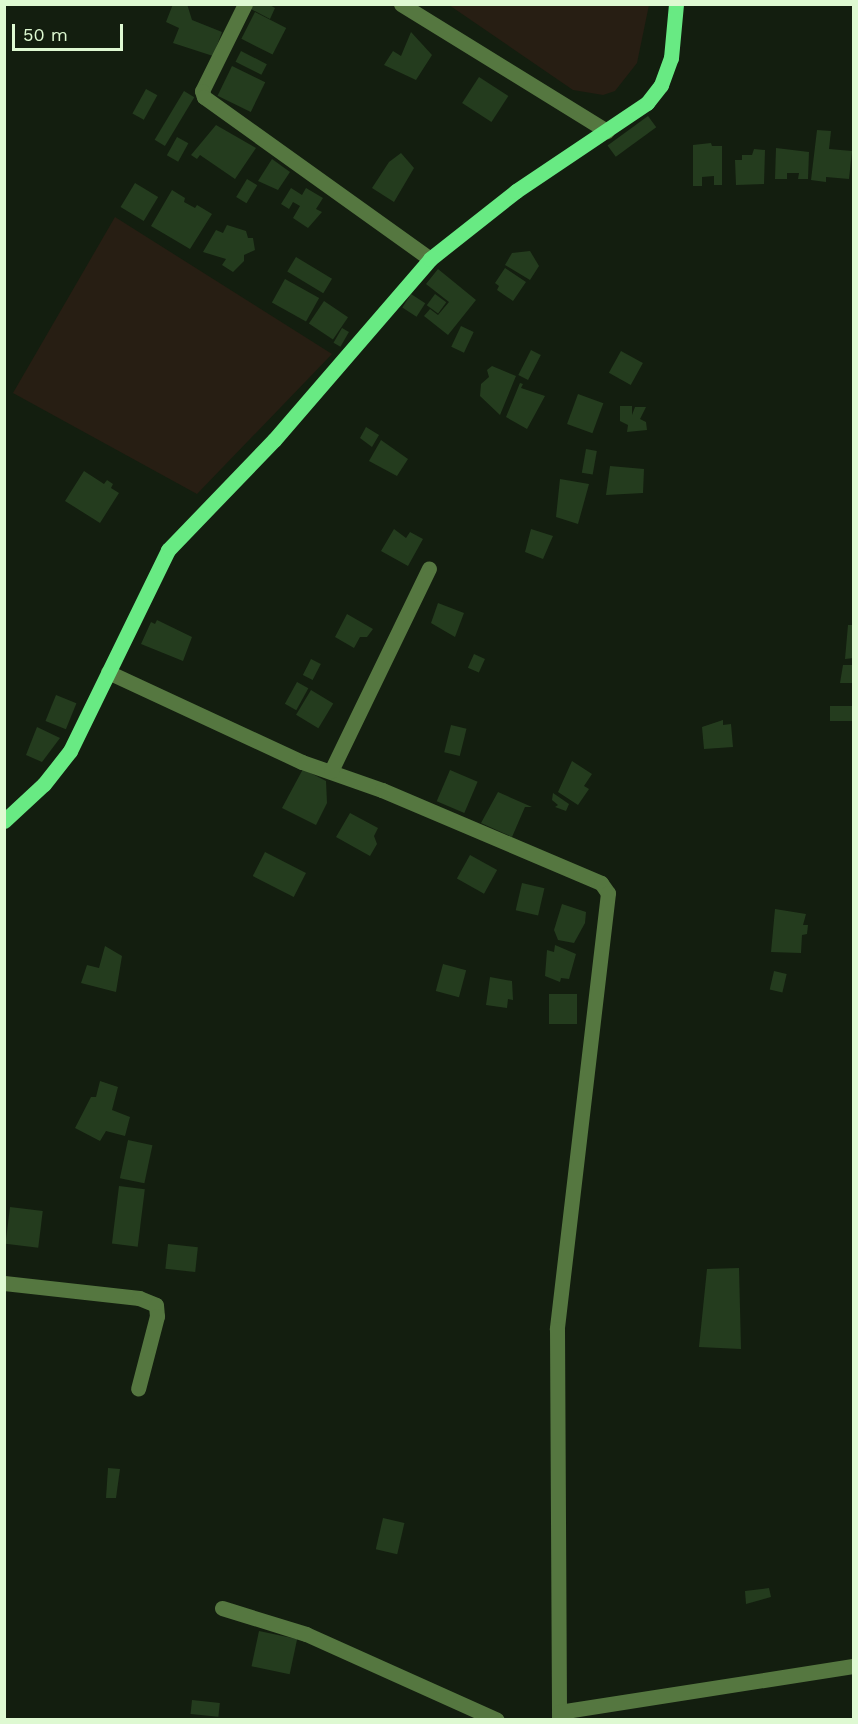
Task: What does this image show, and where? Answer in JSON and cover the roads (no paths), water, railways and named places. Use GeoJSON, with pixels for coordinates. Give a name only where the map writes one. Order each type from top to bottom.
{"type":"FeatureCollection","features":[{"type":"Feature","properties":{"kind":"main road"},"geometry":{"type":"LineString","coordinates":[[4,821],[59,768],[168,550],[303,407],[430,259],[465,228],[647,103],[661,85],[671,58],[676,4]]}},
{"type":"Feature","properties":{"kind":"street"},"geometry":{"type":"LineString","coordinates":[[245,4],[202,92],[204,97],[430,259]]}},
{"type":"Feature","properties":{"kind":"street"},"geometry":{"type":"LineString","coordinates":[[401,4],[474,46],[607,131]]}},
{"type":"Feature","properties":{"kind":"street"},"geometry":{"type":"LineString","coordinates":[[331,771],[429,568]]}},
{"type":"Feature","properties":{"kind":"street"},"geometry":{"type":"LineString","coordinates":[[108,672],[302,762],[331,771],[601,883],[608,893],[557,1329],[559,1716],[854,1666]]}},
{"type":"Feature","properties":{"kind":"street"},"geometry":{"type":"LineString","coordinates":[[4,1283],[139,1298],[156,1305],[157,1316],[138,1389]]}},
{"type":"Feature","properties":{"kind":"street"},"geometry":{"type":"LineString","coordinates":[[222,1608],[306,1634],[497,1719]]}}]}
